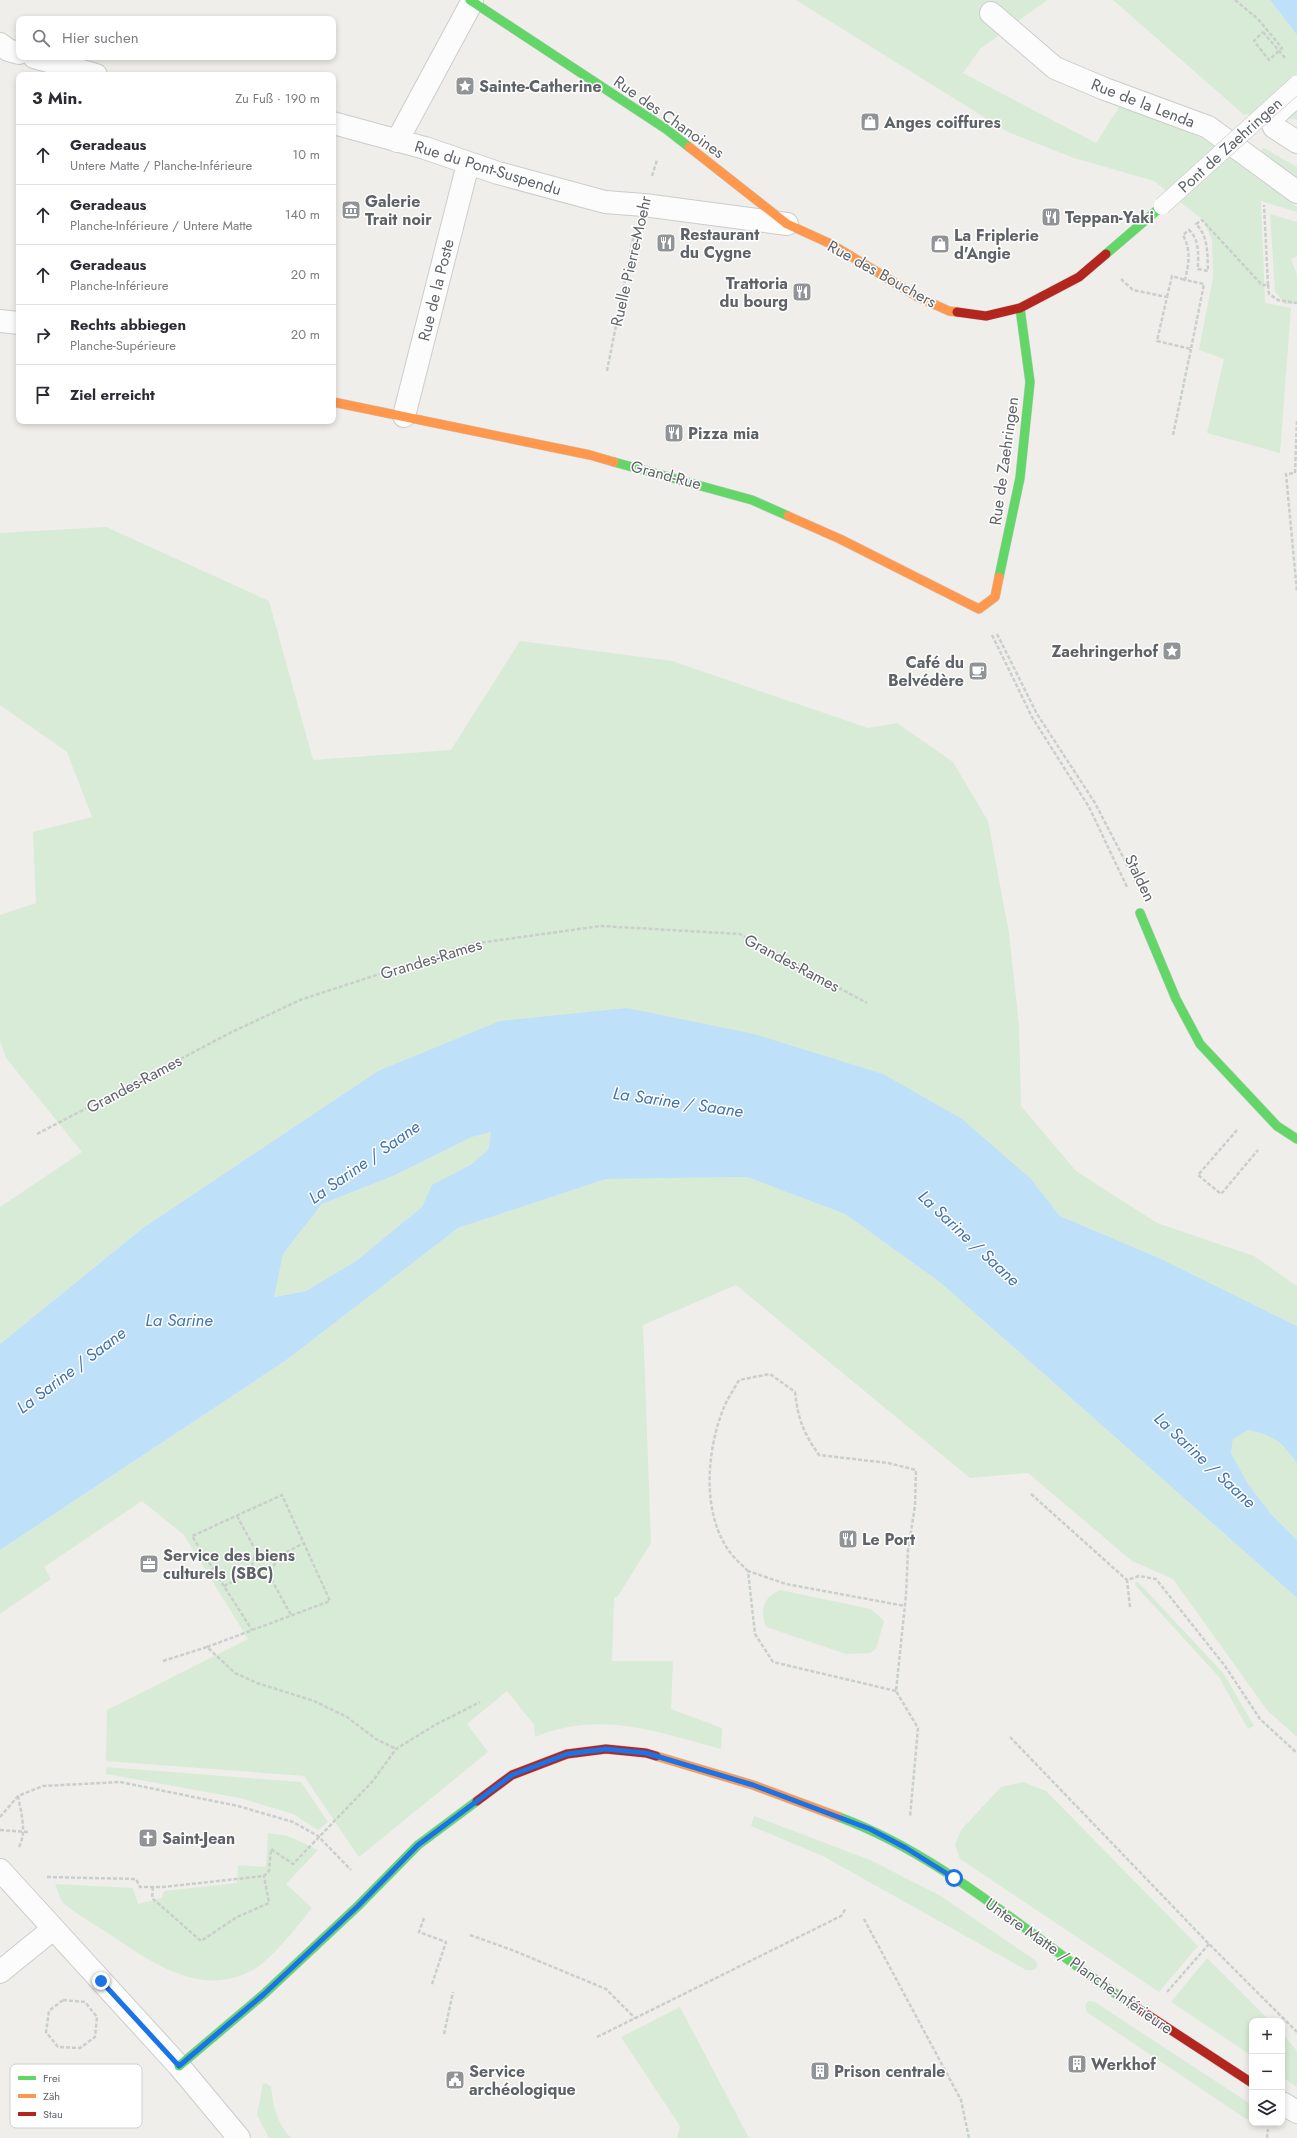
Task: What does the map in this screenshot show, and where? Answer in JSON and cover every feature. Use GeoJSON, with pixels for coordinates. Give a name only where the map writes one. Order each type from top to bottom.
{"type":"FeatureCollection","features":[{"type":"Feature","properties":{"kind":"street","name":"Rue des Chanoines"},"geometry":{"type":"LineString","coordinates":[[471,1],[666,129],[787,224]]}},
{"type":"Feature","properties":{"kind":"street"},"geometry":{"type":"LineString","coordinates":[[397,140],[471,1]]}},
{"type":"Feature","properties":{"kind":"street","name":"Rue de la Lenda"},"geometry":{"type":"LineString","coordinates":[[991,13],[1055,68],[1106,90],[1208,127],[1297,192]]}},
{"type":"Feature","properties":{"kind":"street"},"geometry":{"type":"LineString","coordinates":[[0,44],[8,50],[16,52]]}},
{"type":"Feature","properties":{"kind":"street"},"geometry":{"type":"LineString","coordinates":[[44,60],[86,72]]}},
{"type":"Feature","properties":{"kind":"street"},"geometry":{"type":"LineString","coordinates":[[1297,95],[1274,116],[1272,122],[1274,127],[1297,142]]}},
{"type":"Feature","properties":{"kind":"street","name":"Rue du Pont-Suspendu"},"geometry":{"type":"LineString","coordinates":[[336,124],[397,140],[468,164],[605,202],[644,205]]}},
{"type":"Feature","properties":{"kind":"street","name":"Rue de la Poste"},"geometry":{"type":"LineString","coordinates":[[404,416],[468,164]]}},
{"type":"Feature","properties":{"kind":"street","name":"Rue des Bouchers"},"geometry":{"type":"LineString","coordinates":[[644,205],[787,224],[831,244],[918,297],[949,311],[986,316],[1020,308],[1079,277],[1162,206]]}},
{"type":"Feature","properties":{"kind":"street","name":"Rue de Zaehringen"},"geometry":{"type":"LineString","coordinates":[[979,609],[995,597],[1020,478],[1030,382],[1020,308]]}},
{"type":"Feature","properties":{"kind":"street"},"geometry":{"type":"LineString","coordinates":[[0,321],[16,323]]}},
{"type":"Feature","properties":{"kind":"street","name":"Grand-Rue"},"geometry":{"type":"LineString","coordinates":[[336,403],[590,455],[752,500],[840,539],[979,609]]}},
{"type":"Feature","properties":{"kind":"street","name":"Stalden"},"geometry":{"type":"LineString","coordinates":[[1140,913],[1176,999],[1200,1044],[1277,1126],[1297,1139]]}},
{"type":"Feature","properties":{"kind":"street","name":"Untere Matte / Planche-Inférieure"},"geometry":{"type":"LineString","coordinates":[[179,2066],[264,1994],[373,1892],[418,1845],[512,1775],[567,1754],[606,1749],[646,1753],[753,1785],[870,1829],[942,1868],[1088,1976],[1249,2081]]}},
{"type":"Feature","properties":{"kind":"street"},"geometry":{"type":"LineString","coordinates":[[0,1870],[179,2066],[239,2138]]}},
{"type":"Feature","properties":{"kind":"street"},"geometry":{"type":"LineString","coordinates":[[0,1972],[53,1929]]}},
{"type":"Feature","properties":{"kind":"street"},"geometry":{"type":"LineString","coordinates":[[1285,2104],[1297,2112]]}},
{"type":"Feature","properties":{"kind":"lane","name":"Pont de Zaehringen"},"geometry":{"type":"LineString","coordinates":[[1162,206],[1297,84]]}},
{"type":"Feature","properties":{"kind":"path"},"geometry":{"type":"LineString","coordinates":[[1235,0],[1258,19],[1282,48],[1269,60],[1254,41],[1263,32],[1286,59]]}},
{"type":"Feature","properties":{"kind":"path","name":"Ruelle Pierre-Moehr"},"geometry":{"type":"LineString","coordinates":[[607,371],[634,234],[666,129]]}},
{"type":"Feature","properties":{"kind":"path"},"geometry":{"type":"LineString","coordinates":[[1264,205],[1269,294],[1278,300],[1297,303]]}},
{"type":"Feature","properties":{"kind":"path"},"geometry":{"type":"LineString","coordinates":[[1185,280],[1189,264],[1189,246],[1183,235],[1189,230],[1193,234],[1198,244],[1198,269],[1208,271],[1207,246],[1203,231],[1196,224],[1202,220],[1262,286],[1268,286]]}},
{"type":"Feature","properties":{"kind":"path"},"geometry":{"type":"LineString","coordinates":[[1173,435],[1191,349],[1204,284],[1172,276],[1157,341],[1191,349]]}},
{"type":"Feature","properties":{"kind":"path"},"geometry":{"type":"LineString","coordinates":[[1133,290],[1167,297]]}},
{"type":"Feature","properties":{"kind":"path"},"geometry":{"type":"LineString","coordinates":[[1297,421],[1295,473],[1286,474],[1297,592]]}},
{"type":"Feature","properties":{"kind":"path","name":"Stalden"},"geometry":{"type":"LineString","coordinates":[[979,609],[1032,717],[1089,807],[1140,913]]}},
{"type":"Feature","properties":{"kind":"path"},"geometry":{"type":"LineString","coordinates":[[996,633],[1037,714],[1095,804],[1138,886]]}},
{"type":"Feature","properties":{"kind":"path","name":"Grandes-Rames"},"geometry":{"type":"LineString","coordinates":[[37,1134],[232,1032],[300,1000],[471,944],[600,926],[740,934],[867,1003]]}},
{"type":"Feature","properties":{"kind":"path"},"geometry":{"type":"LineString","coordinates":[[1257,1106],[1198,1175],[1220,1194],[1277,1126]]}},
{"type":"Feature","properties":{"kind":"path"},"geometry":{"type":"LineString","coordinates":[[905,1606],[786,1584],[748,1571],[729,1551],[716,1525],[710,1494],[714,1437],[724,1406],[739,1380],[770,1374],[795,1392],[798,1415],[809,1440],[819,1454],[888,1463],[916,1470],[915,1506],[908,1550],[905,1606],[896,1691],[918,1728],[906,1848]]}},
{"type":"Feature","properties":{"kind":"path"},"geometry":{"type":"LineString","coordinates":[[1031,1494],[1127,1580],[1130,1607]]}},
{"type":"Feature","properties":{"kind":"path"},"geometry":{"type":"LineString","coordinates":[[163,1661],[207,1647],[330,1601],[282,1495],[192,1536],[252,1630]]}},
{"type":"Feature","properties":{"kind":"path"},"geometry":{"type":"LineString","coordinates":[[237,1516],[256,1551],[250,1573]]}},
{"type":"Feature","properties":{"kind":"path"},"geometry":{"type":"LineString","coordinates":[[256,1551],[277,1557],[304,1543]]}},
{"type":"Feature","properties":{"kind":"path"},"geometry":{"type":"LineString","coordinates":[[277,1557],[270,1578],[290,1616]]}},
{"type":"Feature","properties":{"kind":"path"},"geometry":{"type":"LineString","coordinates":[[748,1571],[755,1634],[773,1662],[896,1691]]}},
{"type":"Feature","properties":{"kind":"path"},"geometry":{"type":"LineString","coordinates":[[224,1586],[250,1573],[270,1578]]}},
{"type":"Feature","properties":{"kind":"path"},"geometry":{"type":"LineString","coordinates":[[1127,1580],[1139,1576],[1156,1579],[1225,1666],[1260,1719],[1297,1753]]}},
{"type":"Feature","properties":{"kind":"path"},"geometry":{"type":"LineString","coordinates":[[207,1647],[235,1672],[257,1683],[314,1701],[347,1717],[376,1739],[396,1749]]}},
{"type":"Feature","properties":{"kind":"path"},"geometry":{"type":"LineString","coordinates":[[20,1892],[49,1876],[136,1879],[140,1887],[154,1887],[264,1876],[269,1871],[271,1849],[293,1864],[318,1836],[372,1782],[396,1749],[434,1725],[480,1702]]}},
{"type":"Feature","properties":{"kind":"path"},"geometry":{"type":"LineString","coordinates":[[1010,1737],[1209,1944],[1297,2032]]}},
{"type":"Feature","properties":{"kind":"path"},"geometry":{"type":"LineString","coordinates":[[0,1817],[18,1796],[43,1786],[120,1782],[238,1806],[293,1822],[318,1836],[373,1892]]}},
{"type":"Feature","properties":{"kind":"path"},"geometry":{"type":"LineString","coordinates":[[18,1796],[23,1822],[21,1842]]}},
{"type":"Feature","properties":{"kind":"path"},"geometry":{"type":"LineString","coordinates":[[0,1830],[28,1832]]}},
{"type":"Feature","properties":{"kind":"path"},"geometry":{"type":"LineString","coordinates":[[154,1887],[152,1898],[201,1941],[237,1917],[268,1903],[264,1876]]}},
{"type":"Feature","properties":{"kind":"path"},"geometry":{"type":"LineString","coordinates":[[597,2037],[841,1916],[846,1908]]}},
{"type":"Feature","properties":{"kind":"path"},"geometry":{"type":"LineString","coordinates":[[424,1918],[419,1932],[446,1942],[432,1984]]}},
{"type":"Feature","properties":{"kind":"path"},"geometry":{"type":"LineString","coordinates":[[864,1919],[961,2100],[969,2138]]}},
{"type":"Feature","properties":{"kind":"path"},"geometry":{"type":"LineString","coordinates":[[470,1935],[512,1950],[606,1989],[635,2018]]}},
{"type":"Feature","properties":{"kind":"path"},"geometry":{"type":"LineString","coordinates":[[1173,1986],[1209,1944]]}},
{"type":"Feature","properties":{"kind":"path"},"geometry":{"type":"LineString","coordinates":[[444,2034],[453,1992]]}},
{"type":"Feature","properties":{"kind":"path"},"geometry":{"type":"LineString","coordinates":[[63,2000],[85,2002],[97,2017],[95,2037],[80,2048],[58,2047],[46,2032],[49,2010],[63,2000]]}},
{"type":"Feature","properties":{"kind":"green space"},"geometry":{"type":"Polygon","coordinates":[[[796,0],[1047,0],[980,49],[963,73],[1096,143],[1123,101],[1205,140],[1297,207],[1297,212],[1261,201],[1265,303],[1291,308],[1280,453],[1207,433],[1224,359],[1199,350],[1213,277],[1212,240],[1203,220],[1154,181],[1074,158],[1008,132],[796,0]]]}},
{"type":"Feature","properties":{"kind":"green space"},"geometry":{"type":"Polygon","coordinates":[[[1113,0],[1270,0],[1297,35],[1297,120],[1243,114],[1113,0]]]}},
{"type":"Feature","properties":{"kind":"green space"},"geometry":{"type":"Polygon","coordinates":[[[1264,148],[1297,167],[1297,179],[1256,154],[1264,148]]]}},
{"type":"Feature","properties":{"kind":"green space"},"geometry":{"type":"Polygon","coordinates":[[[1270,214],[1297,222],[1297,256],[1291,259],[1297,275],[1297,304],[1285,304],[1275,291],[1270,214]]]}},
{"type":"Feature","properties":{"kind":"green space"},"geometry":{"type":"Polygon","coordinates":[[[106,527],[269,601],[313,760],[451,750],[520,641],[672,661],[868,728],[897,723],[953,762],[988,821],[1009,933],[1019,1025],[1021,1106],[1076,1171],[1157,1223],[1254,1256],[1297,1286],[1297,1326],[1159,1258],[1060,1216],[1031,1179],[378,1071],[143,1228],[0,1344],[0,1207],[82,1152],[6,1058],[0,1041],[0,915],[36,903],[33,832],[92,817],[67,752],[0,705],[0,533],[106,527]]]}},
{"type":"Feature","properties":{"kind":"green space"},"geometry":{"type":"Polygon","coordinates":[[[491,1132],[490,1149],[472,1164],[433,1185],[422,1207],[356,1261],[306,1291],[273,1297],[283,1254],[322,1204],[393,1176],[472,1137],[491,1132]]]}},
{"type":"Feature","properties":{"kind":"green space"},"geometry":{"type":"Polygon","coordinates":[[[747,1177],[845,1214],[941,1283],[1297,1598],[1297,1737],[1267,1710],[1173,1579],[1132,1561],[1028,1473],[970,1478],[736,1285],[643,1325],[651,1543],[618,1596],[614,1598],[612,1661],[673,1661],[671,1709],[722,1728],[721,1749],[674,1736],[628,1726],[606,1724],[582,1725],[559,1729],[535,1737],[534,1725],[507,1691],[467,1724],[488,1752],[359,1857],[304,1776],[106,1761],[107,1710],[248,1639],[184,1535],[142,1501],[44,1567],[51,1579],[0,1614],[0,1550],[285,1361],[458,1228],[606,1179],[747,1177]]]}},
{"type":"Feature","properties":{"kind":"green space"},"geometry":{"type":"Polygon","coordinates":[[[1247,1430],[1271,1436],[1288,1450],[1297,1463],[1297,1540],[1271,1514],[1248,1484],[1231,1453],[1233,1439],[1247,1430]]]}},
{"type":"Feature","properties":{"kind":"green space"},"geometry":{"type":"Polygon","coordinates":[[[1135,1582],[1138,1582],[1224,1674],[1254,1726],[1248,1729],[1219,1677],[1135,1585],[1135,1582]]]}},
{"type":"Feature","properties":{"kind":"green space"},"geometry":{"type":"Polygon","coordinates":[[[780,1590],[871,1609],[884,1621],[876,1649],[870,1653],[846,1654],[766,1627],[763,1615],[764,1605],[770,1596],[780,1590]]]}},
{"type":"Feature","properties":{"kind":"green space"},"geometry":{"type":"Polygon","coordinates":[[[106,1767],[301,1782],[328,1822],[318,1830],[293,1814],[240,1798],[106,1774],[106,1767]]]}},
{"type":"Feature","properties":{"kind":"green space"},"geometry":{"type":"Polygon","coordinates":[[[1023,1782],[1046,1791],[1198,1946],[1159,1992],[960,1859],[955,1845],[961,1830],[1001,1787],[1023,1782]]]}},
{"type":"Feature","properties":{"kind":"green space"},"geometry":{"type":"Polygon","coordinates":[[[754,1816],[870,1860],[941,1896],[1036,1961],[1038,1966],[1034,1970],[1026,1970],[823,1856],[751,1826],[754,1816]]]}},
{"type":"Feature","properties":{"kind":"green space"},"geometry":{"type":"Polygon","coordinates":[[[268,1833],[288,1836],[318,1850],[286,1884],[312,1908],[278,1949],[263,1963],[237,1977],[219,1980],[200,1979],[182,1975],[164,1968],[130,1948],[71,1909],[62,1901],[55,1884],[133,1888],[138,1904],[162,1898],[164,1891],[237,1883],[238,1865],[266,1867],[268,1833]]]}},
{"type":"Feature","properties":{"kind":"green space"},"geometry":{"type":"Polygon","coordinates":[[[1207,1958],[1267,2018],[1249,2018],[1249,2054],[1171,2002],[1207,1958]]]}},
{"type":"Feature","properties":{"kind":"green space"},"geometry":{"type":"Polygon","coordinates":[[[1088,2001],[1095,2002],[1249,2103],[1249,2119],[1246,2119],[1087,2012],[1085,2006],[1088,2001]]]}},
{"type":"Feature","properties":{"kind":"green space"},"geometry":{"type":"Polygon","coordinates":[[[680,2007],[749,2138],[677,2138],[680,2126],[621,2037],[680,2007]]]}},
{"type":"Feature","properties":{"kind":"green space"},"geometry":{"type":"Polygon","coordinates":[[[1285,2037],[1297,2051],[1297,2087],[1285,2079],[1285,2037]]]}},
{"type":"Feature","properties":{"kind":"green space"},"geometry":{"type":"Polygon","coordinates":[[[266,2083],[271,2087],[276,2114],[279,2121],[286,2133],[291,2138],[269,2138],[257,2115],[263,2084],[266,2083]]]}},
{"type":"Feature","properties":{"kind":"water"},"geometry":{"type":"Polygon","coordinates":[[[1270,0],[1297,0],[1297,35],[1270,0]]]}},
{"type":"Feature","properties":{"kind":"water","name":"La Sarine"},"geometry":{"type":"Polygon","coordinates":[[[627,1008],[754,1034],[883,1074],[962,1119],[1031,1179],[1060,1216],[1159,1258],[1297,1326],[1297,1463],[1286,1449],[1276,1440],[1264,1434],[1248,1430],[1233,1439],[1231,1453],[1248,1484],[1271,1514],[1297,1540],[1297,1598],[941,1283],[845,1214],[747,1177],[606,1179],[458,1228],[285,1361],[0,1550],[0,1344],[143,1228],[378,1071],[500,1021],[627,1008]],[[491,1132],[472,1137],[393,1176],[322,1204],[283,1254],[274,1297],[306,1291],[356,1261],[422,1207],[432,1185],[472,1164],[489,1149],[491,1132]]]}},
{"type":"Feature","properties":{"kind":"traffic: fast"},"geometry":{"type":"LineString","coordinates":[[470,0],[666,129],[689,147]]}},
{"type":"Feature","properties":{"kind":"traffic: fast"},"geometry":{"type":"LineString","coordinates":[[1106,254],[1162,206]]}},
{"type":"Feature","properties":{"kind":"traffic: fast"},"geometry":{"type":"LineString","coordinates":[[999,577],[1020,478],[1030,382],[1020,308]]}},
{"type":"Feature","properties":{"kind":"traffic: fast"},"geometry":{"type":"LineString","coordinates":[[614,462],[752,500],[788,516]]}},
{"type":"Feature","properties":{"kind":"traffic: fast"},"geometry":{"type":"LineString","coordinates":[[1140,913],[1176,999],[1200,1044],[1277,1126],[1297,1139]]}},
{"type":"Feature","properties":{"kind":"traffic: fast"},"geometry":{"type":"LineString","coordinates":[[179,2066],[264,1994],[358,1906],[418,1845],[477,1801]]}},
{"type":"Feature","properties":{"kind":"traffic: fast"},"geometry":{"type":"LineString","coordinates":[[839,1817],[879,1834],[917,1854],[954,1877],[1131,2004]]}},
{"type":"Feature","properties":{"kind":"traffic: slow"},"geometry":{"type":"LineString","coordinates":[[689,147],[787,224],[831,244],[918,297],[949,311],[957,312]]}},
{"type":"Feature","properties":{"kind":"traffic: slow"},"geometry":{"type":"LineString","coordinates":[[336,403],[590,455],[614,462]]}},
{"type":"Feature","properties":{"kind":"traffic: slow"},"geometry":{"type":"LineString","coordinates":[[788,516],[840,539],[979,609],[995,597],[999,577]]}},
{"type":"Feature","properties":{"kind":"traffic: slow"},"geometry":{"type":"LineString","coordinates":[[656,1756],[753,1785],[839,1817]]}},
{"type":"Feature","properties":{"kind":"traffic: jam"},"geometry":{"type":"LineString","coordinates":[[957,312],[986,316],[1020,308],[1079,277],[1106,254]]}},
{"type":"Feature","properties":{"kind":"traffic: jam"},"geometry":{"type":"LineString","coordinates":[[477,1801],[512,1775],[567,1754],[606,1749],[646,1753],[656,1756]]}},
{"type":"Feature","properties":{"kind":"traffic: jam"},"geometry":{"type":"LineString","coordinates":[[1131,2004],[1249,2081]]}},
{"type":"Feature","properties":{"kind":"place","name":"Sainte-Catherine"},"geometry":{"type":"Point","coordinates":[465,86]}},
{"type":"Feature","properties":{"kind":"place","name":"Anges coiffures"},"geometry":{"type":"Point","coordinates":[870,122]}},
{"type":"Feature","properties":{"kind":"place","name":"Galerie Trait noir"},"geometry":{"type":"Point","coordinates":[351,210]}},
{"type":"Feature","properties":{"kind":"place","name":"Teppan-Yaki"},"geometry":{"type":"Point","coordinates":[1051,217]}},
{"type":"Feature","properties":{"kind":"place","name":"Restaurant du Cygne"},"geometry":{"type":"Point","coordinates":[666,243]}},
{"type":"Feature","properties":{"kind":"place","name":"La Friplerie d'Angie"},"geometry":{"type":"Point","coordinates":[940,244]}},
{"type":"Feature","properties":{"kind":"place","name":"Trattoria du bourg"},"geometry":{"type":"Point","coordinates":[802,292]}},
{"type":"Feature","properties":{"kind":"place","name":"Pizza mia"},"geometry":{"type":"Point","coordinates":[674,433]}},
{"type":"Feature","properties":{"kind":"place","name":"Zaehringerhof"},"geometry":{"type":"Point","coordinates":[1172,651]}},
{"type":"Feature","properties":{"kind":"place","name":"Café du Belvédère"},"geometry":{"type":"Point","coordinates":[978,671]}},
{"type":"Feature","properties":{"kind":"place","name":"Le Port"},"geometry":{"type":"Point","coordinates":[848,1539]}},
{"type":"Feature","properties":{"kind":"place","name":"Service des biens culturels (SBC)"},"geometry":{"type":"Point","coordinates":[149,1564]}},
{"type":"Feature","properties":{"kind":"place","name":"Saint-Jean"},"geometry":{"type":"Point","coordinates":[148,1838]}},
{"type":"Feature","properties":{"kind":"place","name":"Werkhof"},"geometry":{"type":"Point","coordinates":[1077,2064]}},
{"type":"Feature","properties":{"kind":"place","name":"Prison centrale"},"geometry":{"type":"Point","coordinates":[820,2071]}},
{"type":"Feature","properties":{"kind":"place","name":"Service archéologique"},"geometry":{"type":"Point","coordinates":[455,2080]}},
{"type":"Feature","properties":{"kind":"route"},"geometry":{"type":"LineString","coordinates":[[101,1981],[179,2066],[264,1994],[373,1892],[418,1845],[512,1775],[567,1754],[606,1749],[646,1753],[753,1785],[870,1829],[942,1868],[954,1878]]}},
{"type":"Feature","properties":{"kind":"water label","name":"La Sarine / Saane"},"geometry":{"type":"Point","coordinates":[678,1102]}},
{"type":"Feature","properties":{"kind":"water label","name":"La Sarine / Saane"},"geometry":{"type":"Point","coordinates":[364,1162]}},
{"type":"Feature","properties":{"kind":"water label","name":"La Sarine / Saane"},"geometry":{"type":"Point","coordinates":[969,1238]}},
{"type":"Feature","properties":{"kind":"water label","name":"La Sarine / Saane"},"geometry":{"type":"Point","coordinates":[71,1370]}},
{"type":"Feature","properties":{"kind":"water label","name":"La Sarine / Saane"},"geometry":{"type":"Point","coordinates":[1205,1460]}}]}
